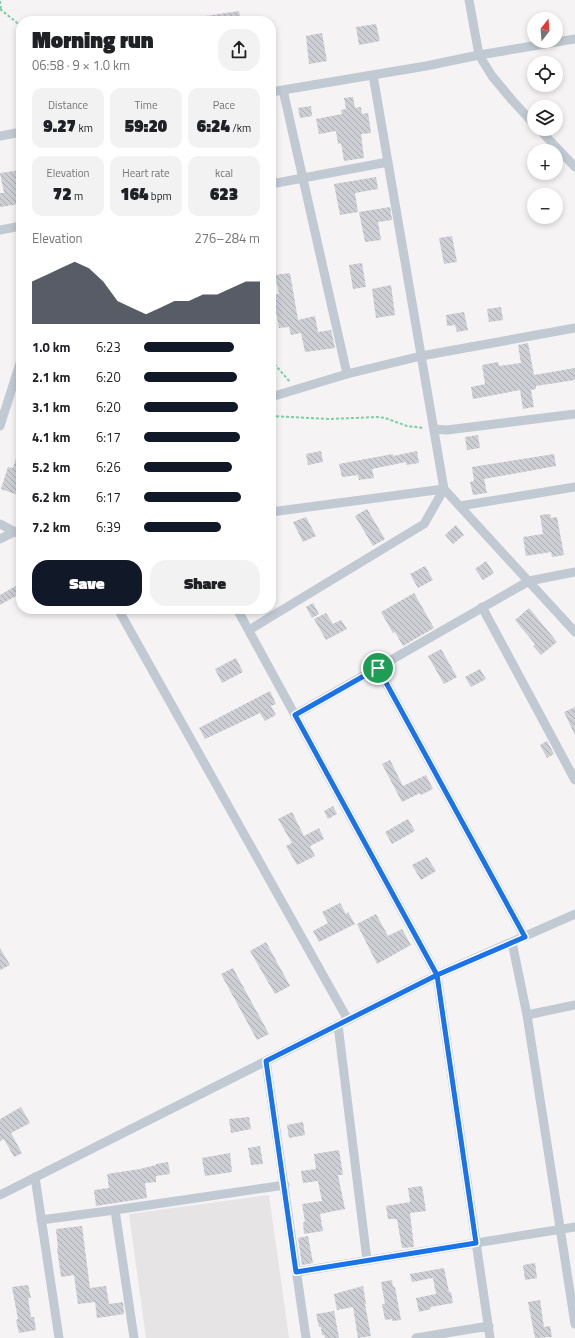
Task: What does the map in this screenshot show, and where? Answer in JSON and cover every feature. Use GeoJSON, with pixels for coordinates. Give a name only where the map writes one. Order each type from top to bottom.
{"type":"FeatureCollection","features":[{"type":"Feature","properties":{"kind":"street"},"geometry":{"type":"LineString","coordinates":[[469,0],[479,55],[492,76],[527,116]]}},
{"type":"Feature","properties":{"kind":"street"},"geometry":{"type":"LineString","coordinates":[[276,91],[575,39]]}},
{"type":"Feature","properties":{"kind":"street"},"geometry":{"type":"LineString","coordinates":[[373,75],[444,489],[575,632]]}},
{"type":"Feature","properties":{"kind":"street"},"geometry":{"type":"LineString","coordinates":[[283,90],[347,374]]}},
{"type":"Feature","properties":{"kind":"street"},"geometry":{"type":"LineString","coordinates":[[0,136],[16,133]]}},
{"type":"Feature","properties":{"kind":"street"},"geometry":{"type":"LineString","coordinates":[[546,136],[575,167]]}},
{"type":"Feature","properties":{"kind":"street"},"geometry":{"type":"LineString","coordinates":[[276,183],[388,162]]}},
{"type":"Feature","properties":{"kind":"street"},"geometry":{"type":"LineString","coordinates":[[0,230],[16,227]]}},
{"type":"Feature","properties":{"kind":"street"},"geometry":{"type":"LineString","coordinates":[[276,395],[347,374],[421,356],[575,328]]}},
{"type":"Feature","properties":{"kind":"street"},"geometry":{"type":"LineString","coordinates":[[0,426],[16,375]]}},
{"type":"Feature","properties":{"kind":"street"},"geometry":{"type":"LineString","coordinates":[[434,429],[448,430],[575,414]]}},
{"type":"Feature","properties":{"kind":"street"},"geometry":{"type":"LineString","coordinates":[[460,506],[575,487]]}},
{"type":"Feature","properties":{"kind":"street"},"geometry":{"type":"LineString","coordinates":[[276,511],[444,489]]}},
{"type":"Feature","properties":{"kind":"street"},"geometry":{"type":"LineString","coordinates":[[276,614],[424,524],[444,489]]}},
{"type":"Feature","properties":{"kind":"street"},"geometry":{"type":"LineString","coordinates":[[0,524],[16,533]]}},
{"type":"Feature","properties":{"kind":"street"},"geometry":{"type":"LineString","coordinates":[[0,539],[16,535]]}},
{"type":"Feature","properties":{"kind":"street"},"geometry":{"type":"LineString","coordinates":[[295,715],[529,581],[575,572]]}},
{"type":"Feature","properties":{"kind":"street"},"geometry":{"type":"LineString","coordinates":[[482,607],[575,780]]}},
{"type":"Feature","properties":{"kind":"street"},"geometry":{"type":"LineString","coordinates":[[121,614],[348,1020]]}},
{"type":"Feature","properties":{"kind":"street"},"geometry":{"type":"LineString","coordinates":[[240,614],[437,975],[490,1338]]}},
{"type":"Feature","properties":{"kind":"street"},"geometry":{"type":"LineString","coordinates":[[249,630],[275,614]]}},
{"type":"Feature","properties":{"kind":"street"},"geometry":{"type":"LineString","coordinates":[[378,668],[525,937]]}},
{"type":"Feature","properties":{"kind":"street"},"geometry":{"type":"LineString","coordinates":[[0,1195],[437,975],[575,914]]}},
{"type":"Feature","properties":{"kind":"street"},"geometry":{"type":"LineString","coordinates":[[512,942],[527,1015],[575,1324]]}},
{"type":"Feature","properties":{"kind":"street"},"geometry":{"type":"LineString","coordinates":[[527,1015],[575,1004]]}},
{"type":"Feature","properties":{"kind":"street"},"geometry":{"type":"LineString","coordinates":[[338,1025],[367,1260]]}},
{"type":"Feature","properties":{"kind":"street"},"geometry":{"type":"LineString","coordinates":[[266,1061],[306,1338]]}},
{"type":"Feature","properties":{"kind":"street"},"geometry":{"type":"LineString","coordinates":[[35,1177],[59,1338]]}},
{"type":"Feature","properties":{"kind":"street"},"geometry":{"type":"LineString","coordinates":[[41,1220],[285,1185]]}},
{"type":"Feature","properties":{"kind":"street"},"geometry":{"type":"LineString","coordinates":[[115,1210],[134,1338]]}},
{"type":"Feature","properties":{"kind":"street"},"geometry":{"type":"LineString","coordinates":[[296,1272],[575,1227]]}},
{"type":"Feature","properties":{"kind":"street"},"geometry":{"type":"LineString","coordinates":[[416,1338],[489,1326]]}},
{"type":"Feature","properties":{"kind":"path"},"geometry":{"type":"LineString","coordinates":[[0,2],[0,9],[16,22]]}},
{"type":"Feature","properties":{"kind":"path"},"geometry":{"type":"LineString","coordinates":[[276,366],[297,389]]}},
{"type":"Feature","properties":{"kind":"path"},"geometry":{"type":"LineString","coordinates":[[276,416],[330,420],[377,417],[385,418],[407,426],[434,429]]}},
{"type":"Feature","properties":{"kind":"shaded area"},"geometry":{"type":"Polygon","coordinates":[[[269,1195],[289,1338],[146,1338],[129,1214],[269,1195]]]}},
{"type":"Feature","properties":{"kind":"building"},"geometry":{"type":"Polygon","coordinates":[[[239,11],[240,16],[206,16],[239,11]]]}},
{"type":"Feature","properties":{"kind":"building"},"geometry":{"type":"Polygon","coordinates":[[[376,24],[380,41],[359,45],[356,27],[376,24]]]}},
{"type":"Feature","properties":{"kind":"building"},"geometry":{"type":"Polygon","coordinates":[[[322,33],[327,61],[309,64],[306,36],[322,33]]]}},
{"type":"Feature","properties":{"kind":"building"},"geometry":{"type":"Polygon","coordinates":[[[353,97],[355,108],[361,107],[362,114],[368,113],[371,133],[361,134],[364,158],[344,161],[341,143],[338,144],[336,131],[319,134],[316,119],[342,114],[341,110],[346,109],[344,98],[353,97]]]}},
{"type":"Feature","properties":{"kind":"building"},"geometry":{"type":"Polygon","coordinates":[[[311,106],[312,116],[300,118],[298,108],[311,106]]]}},
{"type":"Feature","properties":{"kind":"building"},"geometry":{"type":"Polygon","coordinates":[[[16,171],[16,204],[0,207],[0,193],[4,193],[0,173],[16,171]]]}},
{"type":"Feature","properties":{"kind":"building"},"geometry":{"type":"Polygon","coordinates":[[[376,177],[378,189],[355,193],[358,212],[340,215],[334,184],[376,177]]]}},
{"type":"Feature","properties":{"kind":"building"},"geometry":{"type":"Polygon","coordinates":[[[390,207],[392,220],[378,222],[381,240],[365,242],[359,212],[390,207]]]}},
{"type":"Feature","properties":{"kind":"building"},"geometry":{"type":"Polygon","coordinates":[[[452,236],[457,262],[444,264],[439,238],[452,236]]]}},
{"type":"Feature","properties":{"kind":"building"},"geometry":{"type":"Polygon","coordinates":[[[362,263],[366,287],[353,289],[349,265],[362,263]]]}},
{"type":"Feature","properties":{"kind":"building"},"geometry":{"type":"Polygon","coordinates":[[[290,273],[298,320],[315,316],[318,332],[331,330],[335,348],[305,352],[301,333],[291,335],[289,327],[279,328],[276,312],[276,294],[279,294],[276,275],[290,273]]]}},
{"type":"Feature","properties":{"kind":"building"},"geometry":{"type":"Polygon","coordinates":[[[391,285],[395,315],[376,318],[372,289],[391,285]]]}},
{"type":"Feature","properties":{"kind":"building"},"geometry":{"type":"Polygon","coordinates":[[[501,307],[503,320],[489,322],[487,309],[501,307]]]}},
{"type":"Feature","properties":{"kind":"building"},"geometry":{"type":"Polygon","coordinates":[[[464,312],[468,330],[457,332],[455,325],[447,326],[446,315],[464,312]]]}},
{"type":"Feature","properties":{"kind":"building"},"geometry":{"type":"Polygon","coordinates":[[[528,343],[534,375],[575,368],[575,380],[536,386],[536,389],[531,390],[534,407],[523,409],[520,390],[473,399],[471,387],[485,384],[482,365],[498,362],[499,366],[521,363],[518,345],[528,343]]]}},
{"type":"Feature","properties":{"kind":"building"},"geometry":{"type":"Polygon","coordinates":[[[478,435],[480,448],[467,450],[465,437],[478,435]]]}},
{"type":"Feature","properties":{"kind":"building"},"geometry":{"type":"Polygon","coordinates":[[[321,451],[323,462],[308,465],[306,454],[321,451]]]}},
{"type":"Feature","properties":{"kind":"building"},"geometry":{"type":"Polygon","coordinates":[[[417,451],[419,463],[406,465],[406,462],[372,469],[374,478],[359,480],[358,475],[342,477],[339,464],[417,451]]]}},
{"type":"Feature","properties":{"kind":"building"},"geometry":{"type":"Polygon","coordinates":[[[554,454],[556,466],[484,479],[487,493],[473,495],[470,482],[474,481],[472,467],[554,454]]]}},
{"type":"Feature","properties":{"kind":"building"},"geometry":{"type":"Polygon","coordinates":[[[16,458],[16,494],[1,489],[8,467],[13,468],[16,458]]]}},
{"type":"Feature","properties":{"kind":"building"},"geometry":{"type":"Polygon","coordinates":[[[367,509],[385,539],[373,546],[355,516],[367,509]]]}},
{"type":"Feature","properties":{"kind":"building"},"geometry":{"type":"Polygon","coordinates":[[[550,514],[551,518],[557,517],[564,555],[552,557],[551,552],[526,556],[523,537],[543,534],[540,515],[550,514]]]}},
{"type":"Feature","properties":{"kind":"building"},"geometry":{"type":"Polygon","coordinates":[[[306,517],[316,536],[303,542],[293,522],[306,517]]]}},
{"type":"Feature","properties":{"kind":"building"},"geometry":{"type":"Polygon","coordinates":[[[456,525],[464,535],[453,544],[445,535],[456,525]]]}},
{"type":"Feature","properties":{"kind":"building"},"geometry":{"type":"Polygon","coordinates":[[[486,561],[494,573],[483,580],[475,569],[486,561]]]}},
{"type":"Feature","properties":{"kind":"building"},"geometry":{"type":"Polygon","coordinates":[[[425,566],[433,580],[418,588],[410,574],[425,566]]]}},
{"type":"Feature","properties":{"kind":"building"},"geometry":{"type":"Polygon","coordinates":[[[16,586],[16,596],[0,605],[0,595],[16,586]]]}},
{"type":"Feature","properties":{"kind":"building"},"geometry":{"type":"Polygon","coordinates":[[[414,593],[434,628],[403,646],[395,632],[393,633],[381,612],[414,593]]]}},
{"type":"Feature","properties":{"kind":"building"},"geometry":{"type":"Polygon","coordinates":[[[313,603],[319,614],[312,618],[306,607],[313,603]]]}},
{"type":"Feature","properties":{"kind":"building"},"geometry":{"type":"Polygon","coordinates":[[[529,608],[557,642],[541,655],[533,646],[535,644],[515,620],[529,608]]]}},
{"type":"Feature","properties":{"kind":"building"},"geometry":{"type":"Polygon","coordinates":[[[326,613],[333,624],[341,620],[347,629],[326,640],[314,619],[326,613]]]}},
{"type":"Feature","properties":{"kind":"building"},"geometry":{"type":"Polygon","coordinates":[[[441,649],[457,677],[444,684],[428,656],[441,649]]]}},
{"type":"Feature","properties":{"kind":"building"},"geometry":{"type":"Polygon","coordinates":[[[236,658],[243,672],[222,683],[215,669],[236,658]]]}},
{"type":"Feature","properties":{"kind":"building"},"geometry":{"type":"Polygon","coordinates":[[[480,669],[486,679],[471,687],[465,677],[480,669]]]}},
{"type":"Feature","properties":{"kind":"building"},"geometry":{"type":"Polygon","coordinates":[[[270,691],[276,704],[271,706],[276,715],[265,721],[260,713],[205,739],[199,728],[270,691]]]}},
{"type":"Feature","properties":{"kind":"building"},"geometry":{"type":"Polygon","coordinates":[[[575,707],[575,735],[564,712],[575,707]]]}},
{"type":"Feature","properties":{"kind":"building"},"geometry":{"type":"Polygon","coordinates":[[[547,741],[554,754],[547,758],[540,745],[547,741]]]}},
{"type":"Feature","properties":{"kind":"building"},"geometry":{"type":"Polygon","coordinates":[[[390,760],[403,786],[426,775],[433,789],[421,795],[420,793],[402,802],[382,764],[390,760]]]}},
{"type":"Feature","properties":{"kind":"building"},"geometry":{"type":"Polygon","coordinates":[[[333,806],[337,814],[328,819],[324,811],[333,806]]]}},
{"type":"Feature","properties":{"kind":"building"},"geometry":{"type":"Polygon","coordinates":[[[292,812],[304,836],[319,828],[324,839],[310,846],[315,856],[297,865],[286,846],[292,843],[278,819],[292,812]]]}},
{"type":"Feature","properties":{"kind":"building"},"geometry":{"type":"Polygon","coordinates":[[[408,819],[415,831],[392,844],[385,832],[408,819]]]}},
{"type":"Feature","properties":{"kind":"building"},"geometry":{"type":"Polygon","coordinates":[[[427,857],[436,871],[421,880],[412,865],[427,857]]]}},
{"type":"Feature","properties":{"kind":"building"},"geometry":{"type":"Polygon","coordinates":[[[340,903],[346,914],[348,912],[355,924],[319,942],[313,931],[328,923],[322,912],[340,903]]]}},
{"type":"Feature","properties":{"kind":"building"},"geometry":{"type":"Polygon","coordinates":[[[376,914],[388,936],[402,929],[411,945],[377,964],[357,924],[376,914]]]}},
{"type":"Feature","properties":{"kind":"building"},"geometry":{"type":"Polygon","coordinates":[[[266,942],[290,986],[275,994],[250,951],[266,942]]]}},
{"type":"Feature","properties":{"kind":"building"},"geometry":{"type":"Polygon","coordinates":[[[0,948],[10,965],[0,970],[0,948]]]}},
{"type":"Feature","properties":{"kind":"building"},"geometry":{"type":"Polygon","coordinates":[[[233,968],[269,1034],[257,1040],[221,974],[233,968]]]}},
{"type":"Feature","properties":{"kind":"building"},"geometry":{"type":"Polygon","coordinates":[[[21,1107],[30,1123],[11,1133],[22,1153],[14,1157],[4,1139],[0,1141],[0,1119],[21,1107]]]}},
{"type":"Feature","properties":{"kind":"building"},"geometry":{"type":"Polygon","coordinates":[[[249,1117],[251,1129],[231,1133],[229,1119],[249,1117]]]}},
{"type":"Feature","properties":{"kind":"building"},"geometry":{"type":"Polygon","coordinates":[[[303,1122],[305,1135],[289,1138],[287,1125],[303,1122]]]}},
{"type":"Feature","properties":{"kind":"building"},"geometry":{"type":"Polygon","coordinates":[[[260,1146],[263,1164],[251,1165],[248,1148],[260,1146]]]}},
{"type":"Feature","properties":{"kind":"building"},"geometry":{"type":"Polygon","coordinates":[[[339,1150],[343,1175],[338,1175],[345,1209],[320,1214],[323,1231],[304,1234],[303,1222],[305,1222],[302,1204],[322,1201],[318,1181],[303,1183],[301,1171],[316,1169],[314,1154],[339,1150]]]}},
{"type":"Feature","properties":{"kind":"building"},"geometry":{"type":"Polygon","coordinates":[[[230,1153],[232,1172],[205,1176],[202,1158],[230,1153]]]}},
{"type":"Feature","properties":{"kind":"building"},"geometry":{"type":"Polygon","coordinates":[[[168,1162],[170,1174],[156,1176],[156,1182],[145,1183],[147,1198],[96,1206],[94,1190],[109,1188],[107,1174],[140,1169],[168,1162]]]}},
{"type":"Feature","properties":{"kind":"building"},"geometry":{"type":"Polygon","coordinates":[[[422,1186],[426,1211],[410,1213],[414,1247],[402,1248],[397,1219],[388,1219],[386,1206],[410,1202],[408,1188],[422,1186]]]}},
{"type":"Feature","properties":{"kind":"building"},"geometry":{"type":"Polygon","coordinates":[[[82,1226],[90,1288],[106,1286],[109,1304],[123,1302],[124,1314],[97,1318],[95,1302],[78,1304],[74,1275],[61,1277],[56,1229],[82,1226]]]}},
{"type":"Feature","properties":{"kind":"building"},"geometry":{"type":"Polygon","coordinates":[[[308,1236],[313,1263],[302,1265],[298,1238],[308,1236]]]}},
{"type":"Feature","properties":{"kind":"building"},"geometry":{"type":"Polygon","coordinates":[[[535,1263],[537,1278],[525,1280],[523,1265],[535,1263]]]}},
{"type":"Feature","properties":{"kind":"building"},"geometry":{"type":"Polygon","coordinates":[[[444,1268],[453,1303],[430,1307],[431,1309],[419,1312],[416,1298],[436,1294],[433,1278],[412,1282],[410,1274],[444,1268]]]}},
{"type":"Feature","properties":{"kind":"building"},"geometry":{"type":"Polygon","coordinates":[[[392,1280],[393,1287],[395,1287],[401,1320],[392,1321],[392,1319],[385,1320],[382,1304],[385,1304],[381,1282],[392,1280]]]}},
{"type":"Feature","properties":{"kind":"building"},"geometry":{"type":"Polygon","coordinates":[[[28,1285],[31,1298],[28,1298],[31,1317],[34,1317],[36,1330],[19,1333],[12,1287],[28,1285]]]}},
{"type":"Feature","properties":{"kind":"building"},"geometry":{"type":"Polygon","coordinates":[[[363,1286],[371,1336],[358,1338],[353,1307],[337,1310],[334,1294],[363,1286]]]}},
{"type":"Feature","properties":{"kind":"building"},"geometry":{"type":"Polygon","coordinates":[[[540,1300],[544,1327],[550,1326],[552,1337],[535,1338],[528,1302],[540,1300]]]}},
{"type":"Feature","properties":{"kind":"building"},"geometry":{"type":"Polygon","coordinates":[[[334,1311],[339,1338],[325,1338],[324,1335],[322,1335],[321,1327],[319,1327],[316,1314],[334,1311]]]}},
{"type":"Feature","properties":{"kind":"route"},"geometry":{"type":"LineString","coordinates":[[378,668],[295,715],[437,975],[266,1061],[285,1185],[296,1272],[476,1243],[437,975],[525,937],[378,668]]}}]}
